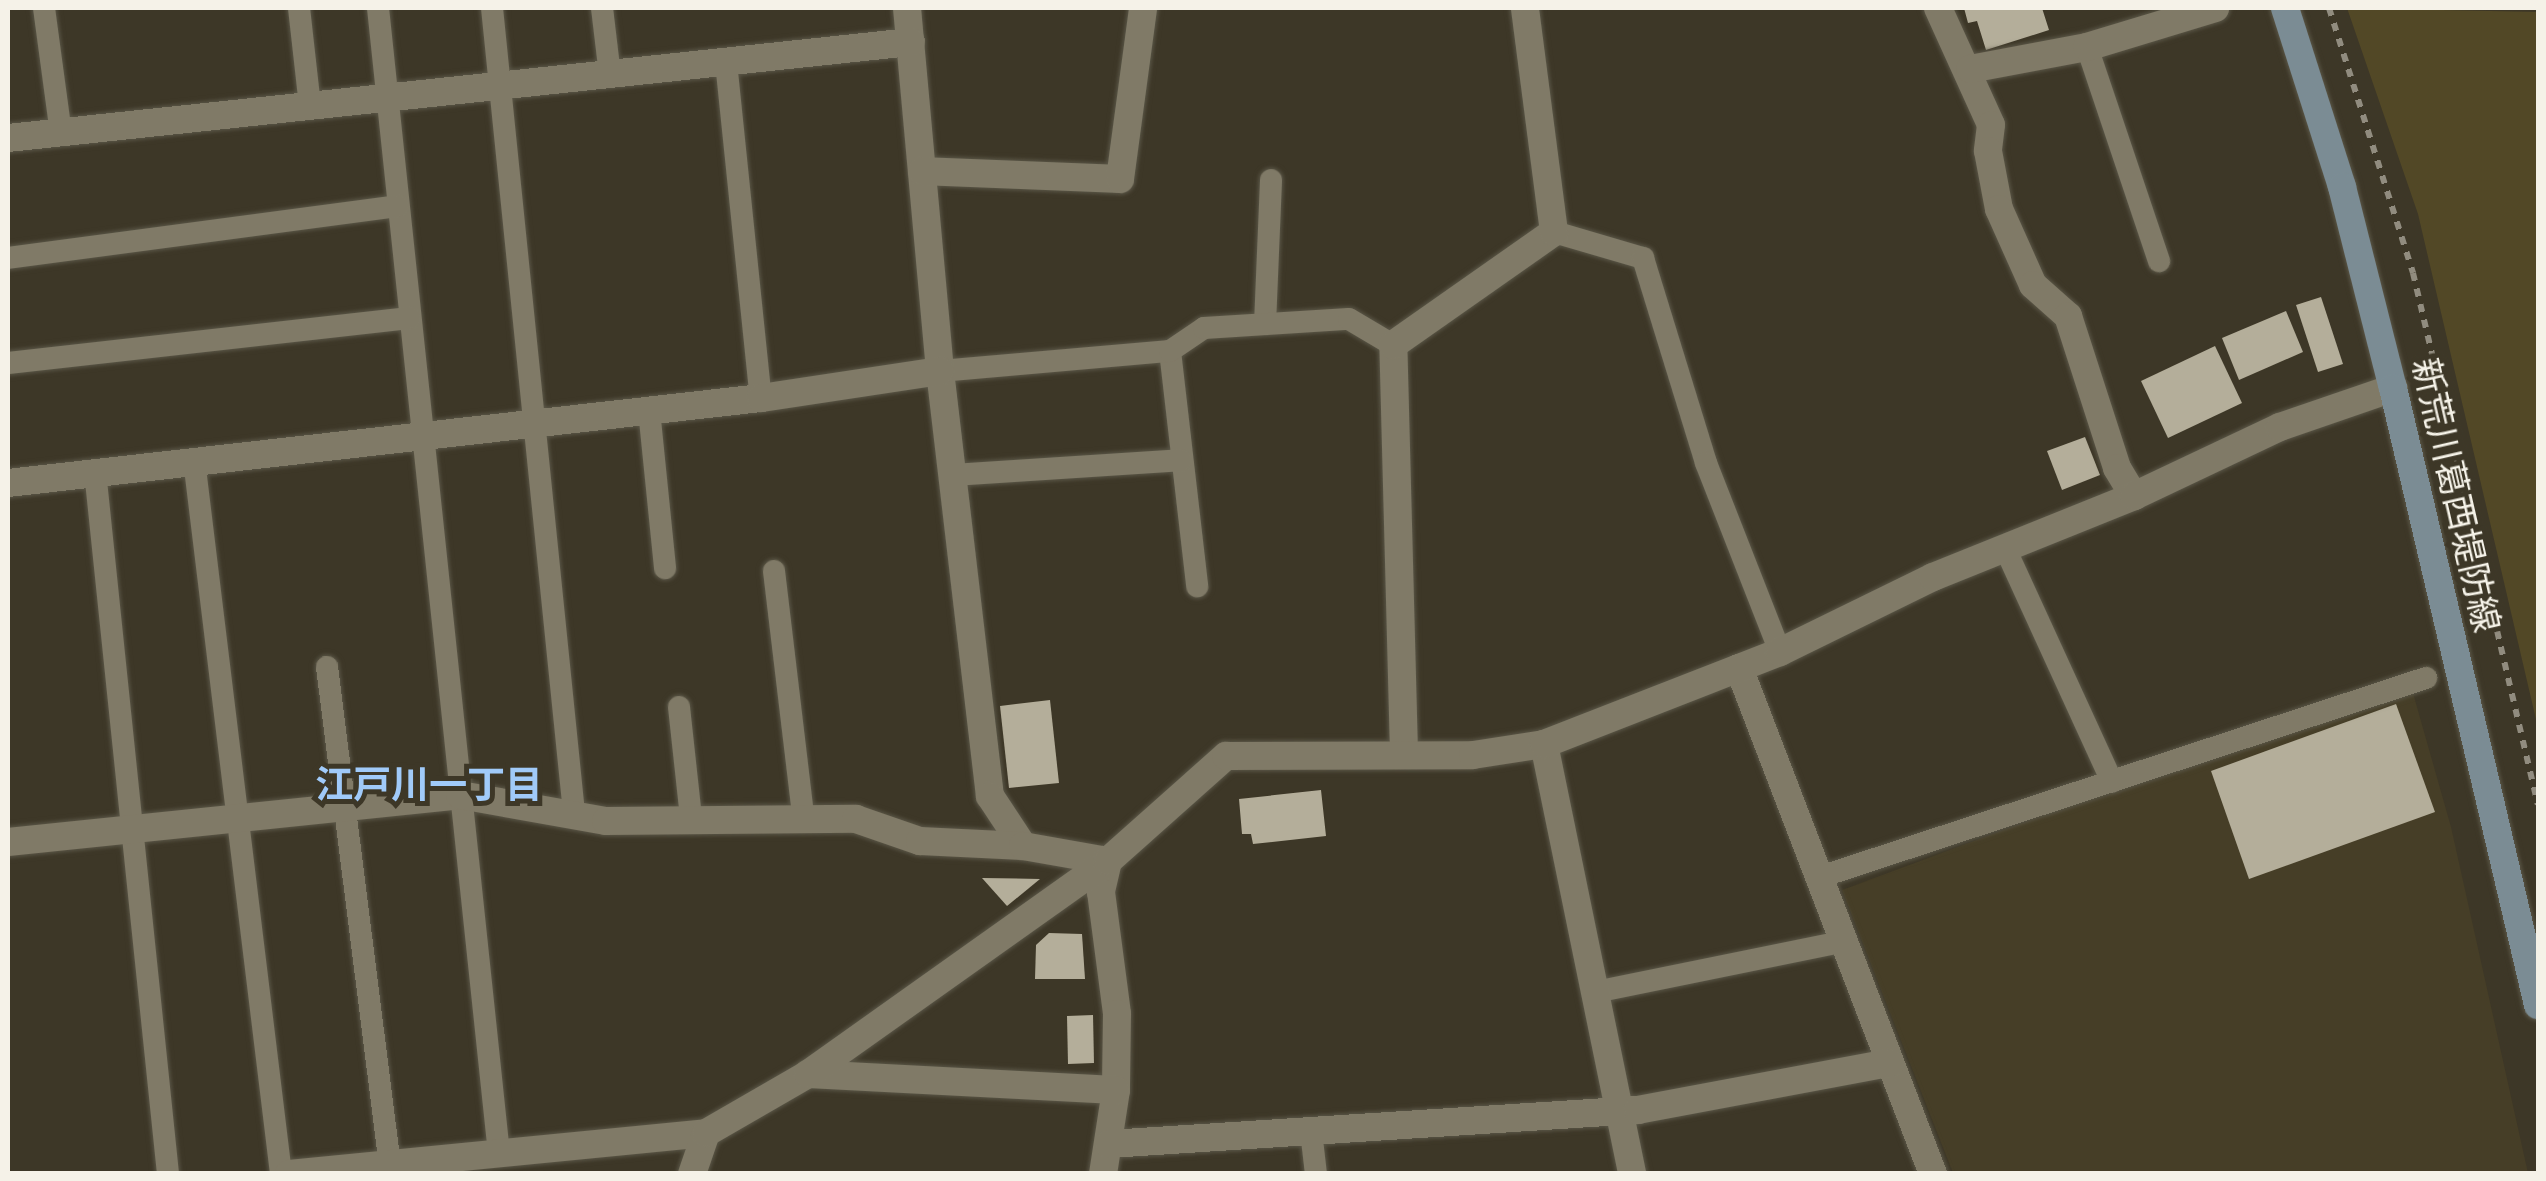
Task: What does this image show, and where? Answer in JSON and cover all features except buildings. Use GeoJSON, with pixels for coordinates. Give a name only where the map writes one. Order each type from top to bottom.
{"type":"FeatureCollection","features":[{"type":"Feature","properties":{"kind":"main road","name":"新荒川葛西堤防線"},"geometry":{"type":"LineString","coordinates":[[2285,8],[2342,188],[2393,388],[2538,1005]]}},
{"type":"Feature","properties":{"kind":"street"},"geometry":{"type":"LineString","coordinates":[[908,8],[940,371],[990,796],[1023,846]]}},
{"type":"Feature","properties":{"kind":"street"},"geometry":{"type":"LineString","coordinates":[[922,172],[1120,179],[1143,8]]}},
{"type":"Feature","properties":{"kind":"street"},"geometry":{"type":"LineString","coordinates":[[1404,753],[1393,344],[1554,232],[1525,8]]}},
{"type":"Feature","properties":{"kind":"street"},"geometry":{"type":"LineString","coordinates":[[1938,8],[1970,69],[1991,125],[1988,151],[1999,209],[2033,285],[2068,316],[2118,468],[2134,496]]}},
{"type":"Feature","properties":{"kind":"street"},"geometry":{"type":"LineString","coordinates":[[1970,69],[2087,47],[2215,8]]}},
{"type":"Feature","properties":{"kind":"street"},"geometry":{"type":"LineString","coordinates":[[8,138],[911,42]]}},
{"type":"Feature","properties":{"kind":"street"},"geometry":{"type":"LineString","coordinates":[[8,483],[422,433],[761,398],[940,371]]}},
{"type":"Feature","properties":{"kind":"street"},"geometry":{"type":"LineString","coordinates":[[290,1174],[706,1133],[808,1074],[1108,861],[1226,756],[1472,755],[1544,744],[1780,652],[2005,548],[2134,496],[2280,427],[2393,388]]}},
{"type":"Feature","properties":{"kind":"street"},"geometry":{"type":"LineString","coordinates":[[1739,668],[1933,1174]]}},
{"type":"Feature","properties":{"kind":"street"},"geometry":{"type":"LineString","coordinates":[[1544,744],[1632,1174]]}},
{"type":"Feature","properties":{"kind":"street"},"geometry":{"type":"LineString","coordinates":[[8,842],[460,796],[606,821],[803,816],[856,819],[920,841],[1023,846],[1108,861]]}},
{"type":"Feature","properties":{"kind":"street"},"geometry":{"type":"LineString","coordinates":[[1102,1174],[1116,1090],[1117,1014],[1101,892],[1108,861]]}},
{"type":"Feature","properties":{"kind":"street"},"geometry":{"type":"LineString","coordinates":[[1109,1144],[1617,1106],[1638,1110],[1890,1063]]}},
{"type":"Feature","properties":{"kind":"street"},"geometry":{"type":"LineString","coordinates":[[808,1074],[1116,1090]]}},
{"type":"Feature","properties":{"kind":"street"},"geometry":{"type":"LineString","coordinates":[[692,1174],[706,1133]]}},
{"type":"Feature","properties":{"kind":"lane"},"geometry":{"type":"LineString","coordinates":[[44,8],[60,133]]}},
{"type":"Feature","properties":{"kind":"lane"},"geometry":{"type":"LineString","coordinates":[[298,8],[310,106]]}},
{"type":"Feature","properties":{"kind":"lane"},"geometry":{"type":"LineString","coordinates":[[378,8],[499,1153]]}},
{"type":"Feature","properties":{"kind":"lane"},"geometry":{"type":"LineString","coordinates":[[492,8],[539,421],[574,813]]}},
{"type":"Feature","properties":{"kind":"lane"},"geometry":{"type":"LineString","coordinates":[[602,8],[610,74]]}},
{"type":"Feature","properties":{"kind":"lane"},"geometry":{"type":"LineString","coordinates":[[2087,47],[2159,262]]}},
{"type":"Feature","properties":{"kind":"lane"},"geometry":{"type":"LineString","coordinates":[[726,62],[761,398]]}},
{"type":"Feature","properties":{"kind":"lane"},"geometry":{"type":"LineString","coordinates":[[1264,324],[1271,180]]}},
{"type":"Feature","properties":{"kind":"lane"},"geometry":{"type":"LineString","coordinates":[[8,258],[398,206]]}},
{"type":"Feature","properties":{"kind":"lane"},"geometry":{"type":"LineString","coordinates":[[1554,232],[1643,258],[1706,462],[1780,652]]}},
{"type":"Feature","properties":{"kind":"lane"},"geometry":{"type":"LineString","coordinates":[[8,363],[410,318]]}},
{"type":"Feature","properties":{"kind":"lane"},"geometry":{"type":"LineString","coordinates":[[940,371],[1170,350],[1204,328],[1264,324],[1349,319],[1393,344]]}},
{"type":"Feature","properties":{"kind":"lane"},"geometry":{"type":"LineString","coordinates":[[1170,350],[1197,586]]}},
{"type":"Feature","properties":{"kind":"lane"},"geometry":{"type":"LineString","coordinates":[[649,410],[665,568]]}},
{"type":"Feature","properties":{"kind":"lane"},"geometry":{"type":"LineString","coordinates":[[194,460],[281,1174]]}},
{"type":"Feature","properties":{"kind":"lane"},"geometry":{"type":"LineString","coordinates":[[952,474],[1181,460]]}},
{"type":"Feature","properties":{"kind":"lane"},"geometry":{"type":"LineString","coordinates":[[95,471],[168,1174]]}},
{"type":"Feature","properties":{"kind":"lane"},"geometry":{"type":"LineString","coordinates":[[2005,548],[2112,782]]}},
{"type":"Feature","properties":{"kind":"lane"},"geometry":{"type":"LineString","coordinates":[[774,571],[803,816]]}},
{"type":"Feature","properties":{"kind":"lane"},"geometry":{"type":"LineString","coordinates":[[327,667],[390,1163]]}},
{"type":"Feature","properties":{"kind":"lane"},"geometry":{"type":"LineString","coordinates":[[1820,877],[2426,678]]}},
{"type":"Feature","properties":{"kind":"lane"},"geometry":{"type":"LineString","coordinates":[[679,707],[692,818]]}},
{"type":"Feature","properties":{"kind":"lane"},"geometry":{"type":"LineString","coordinates":[[1595,992],[1845,941]]}},
{"type":"Feature","properties":{"kind":"lane"},"geometry":{"type":"LineString","coordinates":[[1311,1131],[1316,1174]]}},
{"type":"Feature","properties":{"kind":"path"},"geometry":{"type":"LineString","coordinates":[[2329,8],[2413,274],[2538,805]]}},
{"type":"Feature","properties":{"kind":"shaded area"},"geometry":{"type":"Polygon","coordinates":[[[2347,8],[2538,12],[2538,728],[2418,214],[2347,8]]]}},
{"type":"Feature","properties":{"kind":"shaded area"},"geometry":{"type":"Polygon","coordinates":[[[2413,693],[2451,827],[2528,1173],[1953,1173],[1842,890],[2219,750],[2413,693]]]}},
{"type":"Feature","properties":{"kind":"district","name":"江戸川一丁目"},"geometry":{"type":"Point","coordinates":[429,784]}}]}
